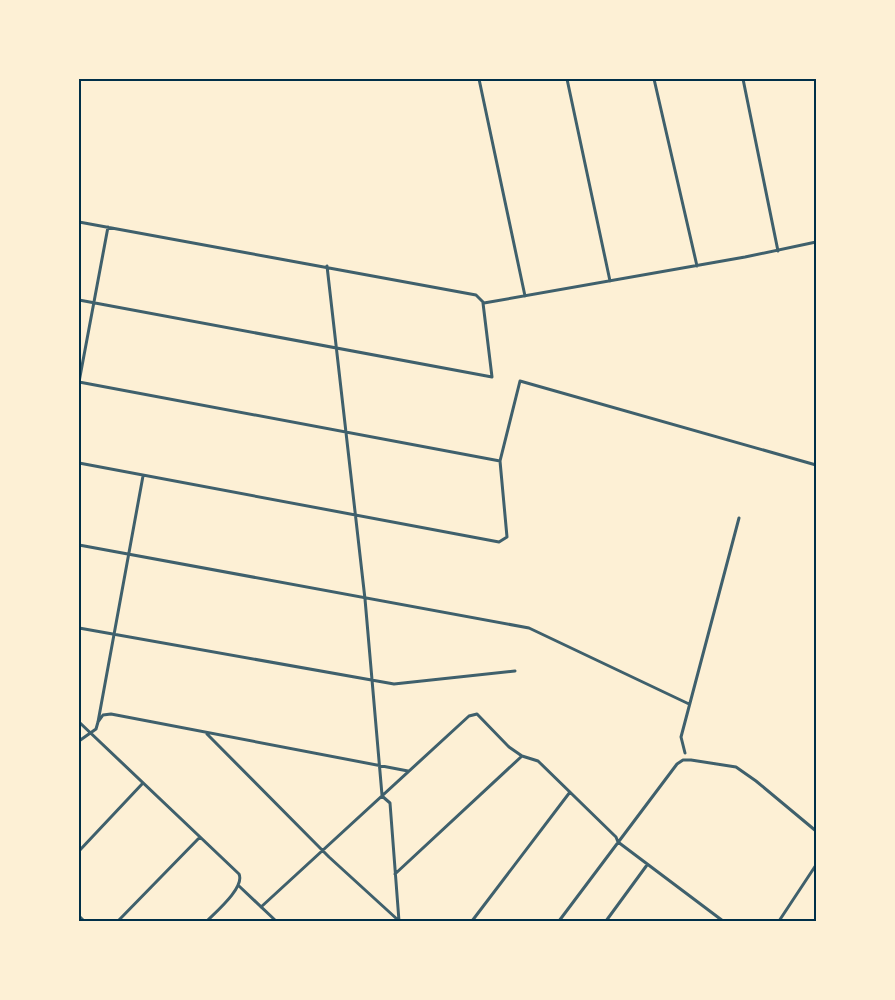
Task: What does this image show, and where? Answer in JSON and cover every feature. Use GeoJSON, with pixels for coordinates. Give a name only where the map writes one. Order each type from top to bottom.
{"type":"FeatureCollection","features":[{"type":"Feature","properties":{"kind":"street"},"geometry":{"type":"LineString","coordinates":[[479,79],[525,296]]}},
{"type":"Feature","properties":{"kind":"street"},"geometry":{"type":"LineString","coordinates":[[567,79],[610,281]]}},
{"type":"Feature","properties":{"kind":"street"},"geometry":{"type":"LineString","coordinates":[[654,79],[697,266]]}},
{"type":"Feature","properties":{"kind":"street"},"geometry":{"type":"LineString","coordinates":[[743,79],[778,251]]}},
{"type":"Feature","properties":{"kind":"street"},"geometry":{"type":"LineString","coordinates":[[79,222],[327,266],[476,295],[484,303],[492,377],[79,300]]}},
{"type":"Feature","properties":{"kind":"street"},"geometry":{"type":"LineString","coordinates":[[108,227],[79,382],[500,461]]}},
{"type":"Feature","properties":{"kind":"street"},"geometry":{"type":"LineString","coordinates":[[484,303],[697,266],[816,242]]}},
{"type":"Feature","properties":{"kind":"street"},"geometry":{"type":"LineString","coordinates":[[327,266],[365,599],[381,766],[382,796],[390,803],[398,920]]}},
{"type":"Feature","properties":{"kind":"street"},"geometry":{"type":"LineString","coordinates":[[79,463],[499,542],[507,536],[500,461],[520,381],[816,465]]}},
{"type":"Feature","properties":{"kind":"street"},"geometry":{"type":"LineString","coordinates":[[79,741],[84,735],[96,729],[98,722],[144,476]]}},
{"type":"Feature","properties":{"kind":"street"},"geometry":{"type":"LineString","coordinates":[[685,753],[681,737],[724,582],[739,518]]}},
{"type":"Feature","properties":{"kind":"street"},"geometry":{"type":"LineString","coordinates":[[79,545],[528,628],[689,704]]}},
{"type":"Feature","properties":{"kind":"street"},"geometry":{"type":"LineString","coordinates":[[79,628],[394,684],[515,671]]}},
{"type":"Feature","properties":{"kind":"street"},"geometry":{"type":"LineString","coordinates":[[98,722],[103,715],[111,714],[409,771]]}},
{"type":"Feature","properties":{"kind":"street"},"geometry":{"type":"LineString","coordinates":[[261,907],[472,714],[481,716],[509,747],[522,756],[538,761],[616,837],[618,842],[723,921]]}},
{"type":"Feature","properties":{"kind":"street"},"geometry":{"type":"LineString","coordinates":[[79,722],[241,878],[240,886],[207,921]]}},
{"type":"Feature","properties":{"kind":"street"},"geometry":{"type":"LineString","coordinates":[[207,733],[324,850],[398,920]]}},
{"type":"Feature","properties":{"kind":"street"},"geometry":{"type":"LineString","coordinates":[[395,874],[522,756]]}},
{"type":"Feature","properties":{"kind":"street"},"geometry":{"type":"LineString","coordinates":[[559,921],[677,764],[686,760],[709,761],[736,767],[756,781],[816,831]]}},
{"type":"Feature","properties":{"kind":"street"},"geometry":{"type":"LineString","coordinates":[[79,852],[143,783]]}},
{"type":"Feature","properties":{"kind":"street"},"geometry":{"type":"LineString","coordinates":[[472,921],[570,792]]}},
{"type":"Feature","properties":{"kind":"street"},"geometry":{"type":"LineString","coordinates":[[118,921],[200,837]]}},
{"type":"Feature","properties":{"kind":"street"},"geometry":{"type":"LineString","coordinates":[[606,921],[647,865]]}},
{"type":"Feature","properties":{"kind":"street"},"geometry":{"type":"LineString","coordinates":[[779,921],[816,865]]}},
{"type":"Feature","properties":{"kind":"street"},"geometry":{"type":"LineString","coordinates":[[240,886],[276,921]]}},
{"type":"Feature","properties":{"kind":"street"},"geometry":{"type":"LineString","coordinates":[[79,916],[84,921]]}}]}
